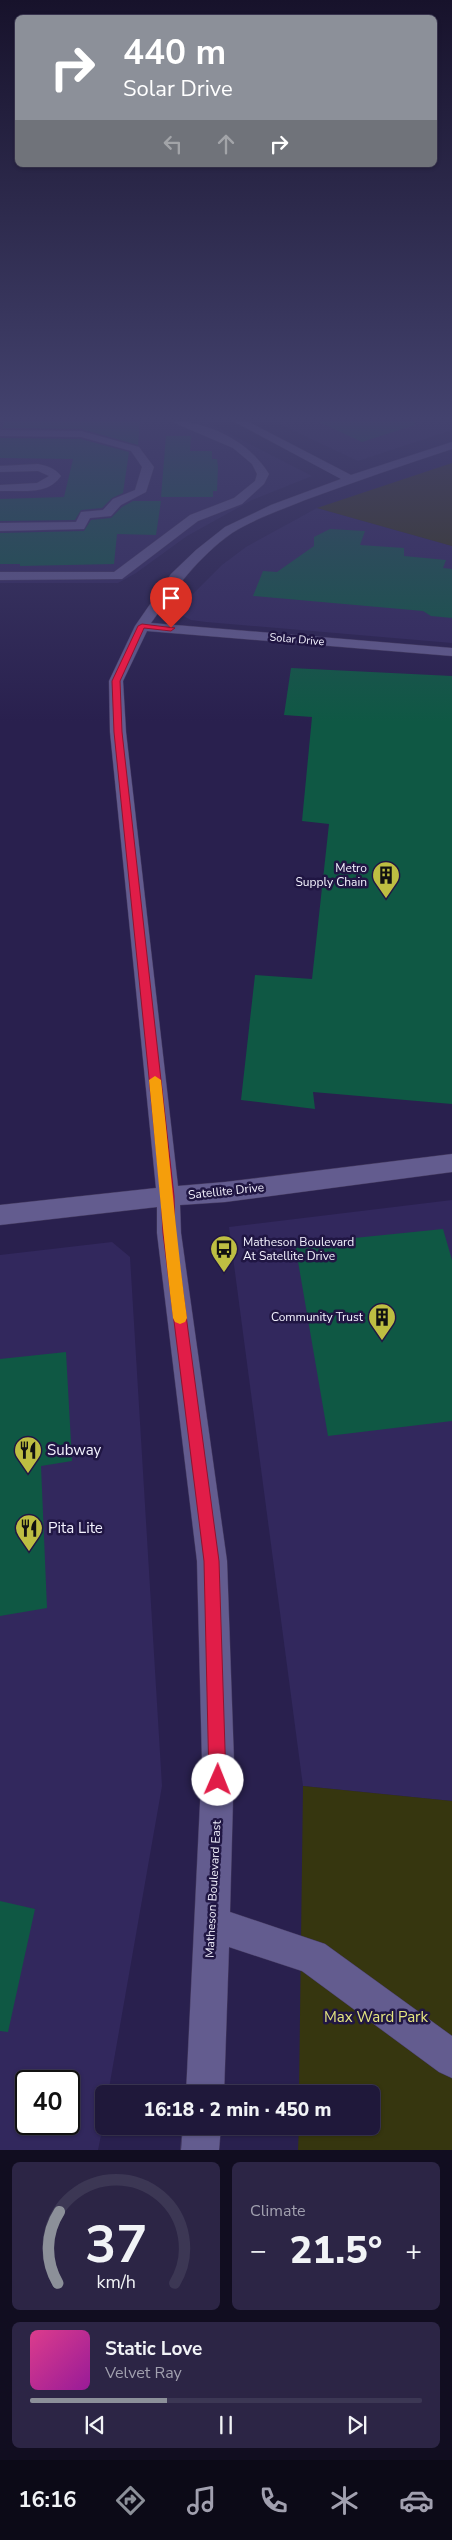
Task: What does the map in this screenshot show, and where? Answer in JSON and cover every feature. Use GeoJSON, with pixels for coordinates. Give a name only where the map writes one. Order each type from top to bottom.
{"type":"FeatureCollection","features":[{"type":"Feature","properties":{"kind":"street"},"geometry":{"type":"LineString","coordinates":[[0,526],[80,526],[82,521]]}},
{"type":"Feature","properties":{"kind":"street","name":"Matheson Boulevard East"},"geometry":{"type":"LineString","coordinates":[[205,2085],[218,1762],[212,1561],[169,1233],[168,1196],[118,732],[116,681],[142,626],[176,577],[226,532],[248,521]]}},
{"type":"Feature","properties":{"kind":"street"},"geometry":{"type":"LineString","coordinates":[[0,576],[118,576],[187,522],[226,532]]}},
{"type":"Feature","properties":{"kind":"street","name":"Solar Drive"},"geometry":{"type":"LineString","coordinates":[[142,626],[452,652]]}},
{"type":"Feature","properties":{"kind":"street","name":"Satellite Drive"},"geometry":{"type":"LineString","coordinates":[[0,1215],[168,1196],[225,1192],[452,1163]]}},
{"type":"Feature","properties":{"kind":"street"},"geometry":{"type":"LineString","coordinates":[[212,1923],[312,1957],[452,2059]]}},
{"type":"Feature","properties":{"kind":"street"},"geometry":{"type":"LineString","coordinates":[[200,2150],[201,2135]]}},
{"type":"Feature","properties":{"kind":"shaded area"},"geometry":{"type":"Polygon","coordinates":[[[0,521],[213,521],[187,536],[136,573],[118,583],[0,583],[0,521]]]}},
{"type":"Feature","properties":{"kind":"shaded area"},"geometry":{"type":"Polygon","coordinates":[[[293,521],[364,521],[452,546],[452,643],[206,622],[191,620],[179,614],[191,596],[222,565],[246,547],[293,521]]]}},
{"type":"Feature","properties":{"kind":"shaded area"},"geometry":{"type":"Polygon","coordinates":[[[452,1200],[452,1801],[303,1786],[229,1227],[452,1200]]]}},
{"type":"Feature","properties":{"kind":"shaded area"},"geometry":{"type":"Polygon","coordinates":[[[112,1242],[130,1257],[162,1786],[110,2085],[95,2085],[95,2135],[101,2135],[98,2150],[0,2150],[0,1255],[112,1242]]]}},
{"type":"Feature","properties":{"kind":"green space"},"geometry":{"type":"Polygon","coordinates":[[[364,521],[452,521],[452,546],[364,521]]]}},
{"type":"Feature","properties":{"kind":"green space","name":"Max Ward Park"},"geometry":{"type":"Polygon","coordinates":[[[303,1786],[452,1801],[452,2150],[298,2150],[299,2135],[380,2135],[380,2085],[299,2085],[303,1786]]]}},
{"type":"Feature","properties":{"kind":"building"},"geometry":{"type":"Polygon","coordinates":[[[90,521],[158,521],[156,535],[117,534],[114,564],[20,566],[20,564],[0,564],[0,533],[84,531],[90,521]]]}},
{"type":"Feature","properties":{"kind":"building"},"geometry":{"type":"Polygon","coordinates":[[[330,529],[365,531],[360,545],[404,548],[404,556],[446,560],[443,568],[452,569],[452,618],[431,616],[423,611],[253,596],[263,571],[277,572],[314,546],[314,537],[330,529]]]}},
{"type":"Feature","properties":{"kind":"building","name":"Metro Supply Chain"},"geometry":{"type":"Polygon","coordinates":[[[291,668],[452,676],[452,1104],[313,1092],[315,1109],[241,1100],[255,975],[312,979],[329,824],[302,821],[312,717],[284,715],[291,668]]]}},
{"type":"Feature","properties":{"kind":"building","name":"Community Trust"},"geometry":{"type":"Polygon","coordinates":[[[443,1229],[452,1260],[452,1421],[328,1436],[295,1244],[443,1229]]]}},
{"type":"Feature","properties":{"kind":"building"},"geometry":{"type":"Polygon","coordinates":[[[66,1352],[72,1461],[41,1466],[47,1608],[0,1616],[0,1359],[66,1352]]]}},
{"type":"Feature","properties":{"kind":"building"},"geometry":{"type":"Polygon","coordinates":[[[0,1901],[35,1909],[8,2032],[0,2031],[0,1901]]]}},
{"type":"Feature","properties":{"kind":"slow traffic"},"geometry":{"type":"LineString","coordinates":[[155,1080],[168,1196],[169,1233],[180,1318]]}},
{"type":"Feature","properties":{"kind":"place","name":"Metro Supply Chain"},"geometry":{"type":"Point","coordinates":[386,899]}},
{"type":"Feature","properties":{"kind":"place","name":"Matheson Boulevard At Satellite Drive"},"geometry":{"type":"Point","coordinates":[224,1273]}},
{"type":"Feature","properties":{"kind":"place","name":"Community Trust"},"geometry":{"type":"Point","coordinates":[382,1341]}},
{"type":"Feature","properties":{"kind":"place","name":"Subway"},"geometry":{"type":"Point","coordinates":[28,1474]}},
{"type":"Feature","properties":{"kind":"place","name":"Pita Lite"},"geometry":{"type":"Point","coordinates":[29,1552]}},
{"type":"Feature","properties":{"kind":"route"},"geometry":{"type":"LineString","coordinates":[[171,628],[142,626],[131,647],[116,681],[118,732],[168,1196],[169,1233],[212,1561],[218,1780]]}}]}
